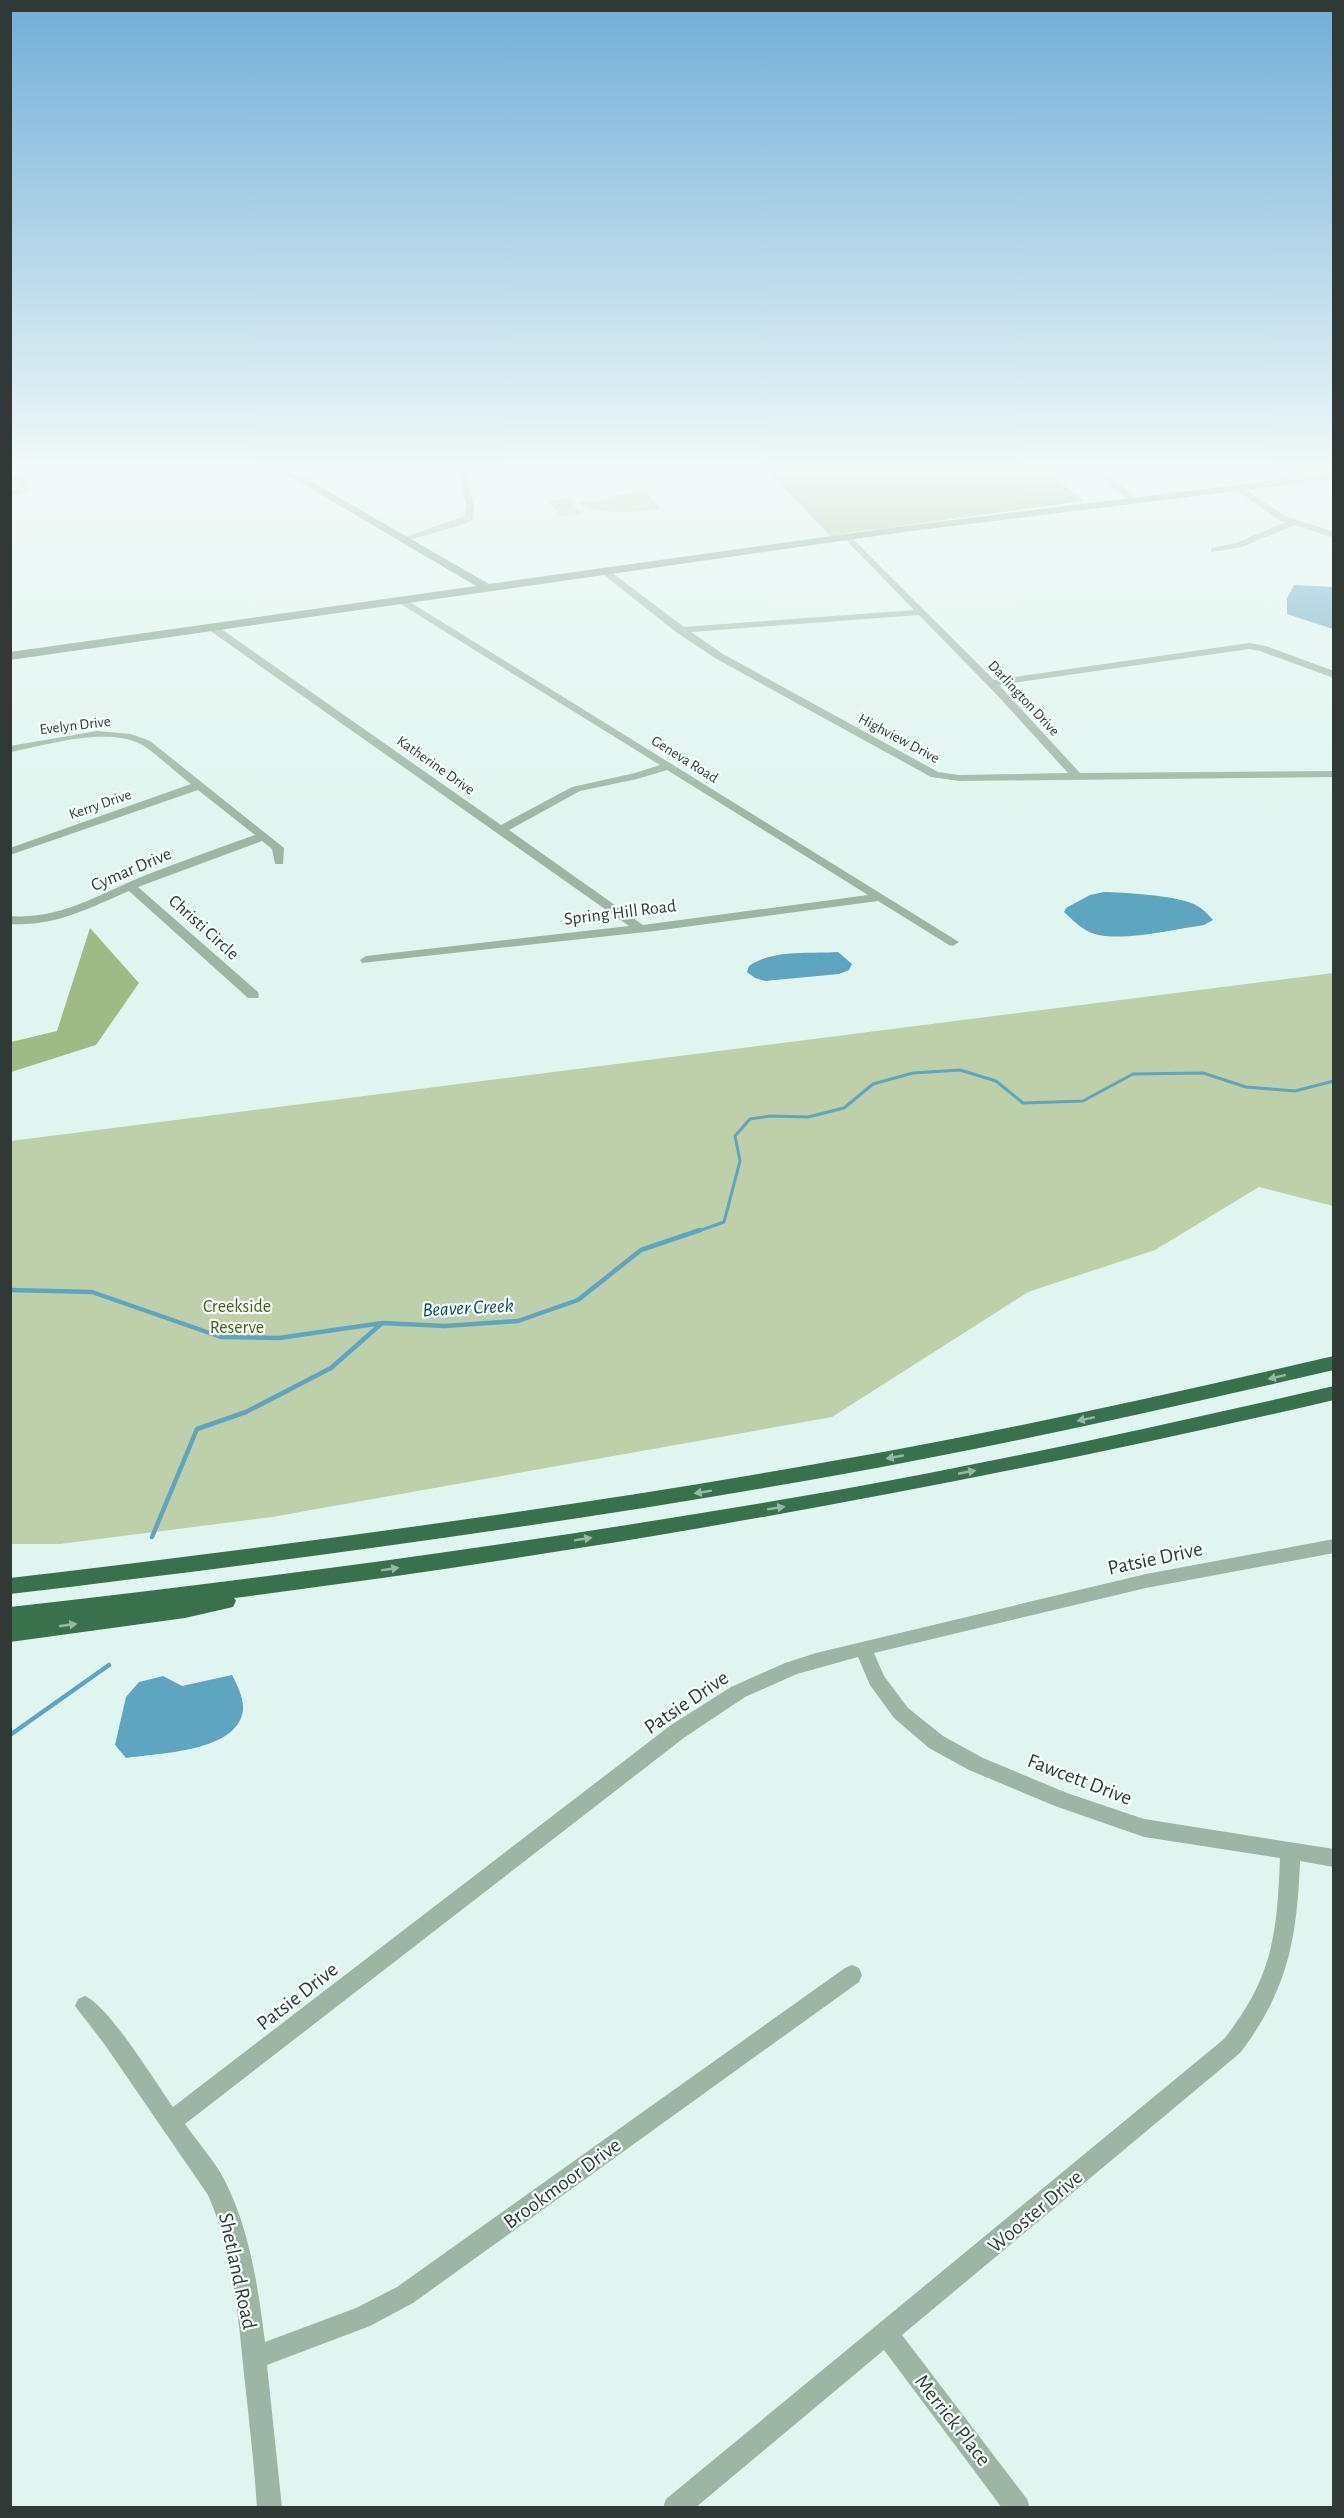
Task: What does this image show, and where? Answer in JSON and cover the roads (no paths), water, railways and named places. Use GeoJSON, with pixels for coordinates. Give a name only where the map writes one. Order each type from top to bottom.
{"type":"FeatureCollection","features":[{"type":"Feature","properties":{"kind":"highway"},"geometry":{"type":"LineString","coordinates":[[10,1586],[477,1528],[744,1485],[994,1439],[1334,1364]]}},
{"type":"Feature","properties":{"kind":"highway"},"geometry":{"type":"LineString","coordinates":[[10,1616],[333,1577],[600,1537],[864,1493],[1102,1445],[1334,1393]]}},
{"type":"Feature","properties":{"kind":"highway"},"geometry":{"type":"LineString","coordinates":[[10,1577],[115,1574]]}},
{"type":"Feature","properties":{"kind":"highway"},"geometry":{"type":"LineString","coordinates":[[10,1633],[185,1610],[333,1577]]}},
{"type":"Feature","properties":{"kind":"main road"},"geometry":{"type":"LineString","coordinates":[[10,656],[492,589]]}},
{"type":"Feature","properties":{"kind":"street","name":"Highview Drive"},"geometry":{"type":"LineString","coordinates":[[627,589],[680,630],[719,656],[926,772],[959,778],[1334,774]]}},
{"type":"Feature","properties":{"kind":"street","name":"Darlington Drive"},"geometry":{"type":"LineString","coordinates":[[896,589],[991,683],[1076,776]]}},
{"type":"Feature","properties":{"kind":"street","name":"Geneva Road"},"geometry":{"type":"LineString","coordinates":[[402,601],[953,942]]}},
{"type":"Feature","properties":{"kind":"street"},"geometry":{"type":"LineString","coordinates":[[680,630],[921,612]]}},
{"type":"Feature","properties":{"kind":"street","name":"Katherine Drive"},"geometry":{"type":"LineString","coordinates":[[213,628],[640,928]]}},
{"type":"Feature","properties":{"kind":"street"},"geometry":{"type":"LineString","coordinates":[[991,683],[1249,646],[1263,648],[1334,675]]}},
{"type":"Feature","properties":{"kind":"street","name":"Evelyn Drive"},"geometry":{"type":"LineString","coordinates":[[10,749],[92,735],[130,736],[146,742],[278,848],[279,861]]}},
{"type":"Feature","properties":{"kind":"street"},"geometry":{"type":"LineString","coordinates":[[501,830],[576,789],[600,782],[637,776],[668,766]]}},
{"type":"Feature","properties":{"kind":"street","name":"Kerry Drive"},"geometry":{"type":"LineString","coordinates":[[10,852],[200,785]]}},
{"type":"Feature","properties":{"kind":"street","name":"Cymar Drive"},"geometry":{"type":"LineString","coordinates":[[12,922],[41,921],[59,917],[95,904],[130,886],[264,836]]}},
{"type":"Feature","properties":{"kind":"street","name":"Christi Circle"},"geometry":{"type":"LineString","coordinates":[[130,886],[253,995]]}},
{"type":"Feature","properties":{"kind":"street","name":"Spring Hill Road"},"geometry":{"type":"LineString","coordinates":[[366,960],[878,897]]}},
{"type":"Feature","properties":{"kind":"street","name":"Patsie Drive"},"geometry":{"type":"LineString","coordinates":[[171,2122],[701,1714],[738,1692],[791,1668],[863,1648],[1146,1581],[1334,1546]]}},
{"type":"Feature","properties":{"kind":"street","name":"Fawcett Drive"},"geometry":{"type":"LineString","coordinates":[[863,1648],[876,1680],[890,1701],[921,1732],[952,1752],[1062,1800],[1126,1823],[1159,1831],[1334,1858]]}},
{"type":"Feature","properties":{"kind":"street","name":"Wooster Drive"},"geometry":{"type":"LineString","coordinates":[[675,2508],[1216,2061],[1244,2032],[1268,1995],[1281,1957],[1288,1918],[1290,1852]]}},
{"type":"Feature","properties":{"kind":"street","name":"Brookmoor Drive"},"geometry":{"type":"LineString","coordinates":[[254,2358],[362,2318],[405,2295],[852,1975]]}},
{"type":"Feature","properties":{"kind":"street","name":"Shetland Road"},"geometry":{"type":"LineString","coordinates":[[85,2006],[112,2038],[216,2187],[225,2205],[245,2282],[270,2508]]}},
{"type":"Feature","properties":{"kind":"street","name":"Merrick Place"},"geometry":{"type":"LineString","coordinates":[[886,2334],[1018,2508]]}},
{"type":"Feature","properties":{"kind":"water"},"geometry":{"type":"Polygon","coordinates":[[[1292,589],[1333,589],[1333,629],[1287,614],[1287,598],[1292,589]]]}},
{"type":"Feature","properties":{"kind":"water"},"geometry":{"type":"Polygon","coordinates":[[[1104,892],[1173,898],[1194,904],[1213,920],[1204,925],[1119,937],[1095,934],[1086,930],[1064,912],[1066,908],[1090,895],[1104,892]]]}},
{"type":"Feature","properties":{"kind":"water"},"geometry":{"type":"Polygon","coordinates":[[[838,952],[852,964],[849,970],[839,974],[765,981],[747,972],[749,966],[769,957],[792,953],[838,952]]]}},
{"type":"Feature","properties":{"kind":"water"},"geometry":{"type":"Polygon","coordinates":[[[232,1675],[241,1696],[243,1710],[238,1724],[227,1735],[195,1748],[126,1758],[115,1745],[126,1697],[139,1682],[163,1676],[182,1686],[232,1675]]]}},
{"type":"Feature","properties":{"kind":"waterway","name":"Beaver Creek"},"geometry":{"type":"LineString","coordinates":[[696,1232],[724,1222],[740,1161],[735,1136],[750,1119],[770,1116],[808,1117],[844,1108],[873,1084],[913,1073],[960,1070],[996,1081],[1023,1103],[1083,1101],[1133,1074],[1203,1073],[1246,1087],[1295,1091],[1334,1081]]}},
{"type":"Feature","properties":{"kind":"waterway","name":"Beaver Creek"},"geometry":{"type":"LineString","coordinates":[[10,1290],[92,1292],[221,1337],[279,1338],[382,1323],[445,1326],[518,1321],[578,1300],[641,1250],[700,1230]]}},
{"type":"Feature","properties":{"kind":"waterway"},"geometry":{"type":"LineString","coordinates":[[152,1537],[197,1429],[246,1412],[331,1368],[381,1324]]}},
{"type":"Feature","properties":{"kind":"waterway"},"geometry":{"type":"LineString","coordinates":[[10,1735],[109,1665]]}},
{"type":"Feature","properties":{"kind":"park label","name":"Creekside Reserve"},"geometry":{"type":"Point","coordinates":[237,1316]}}]}
